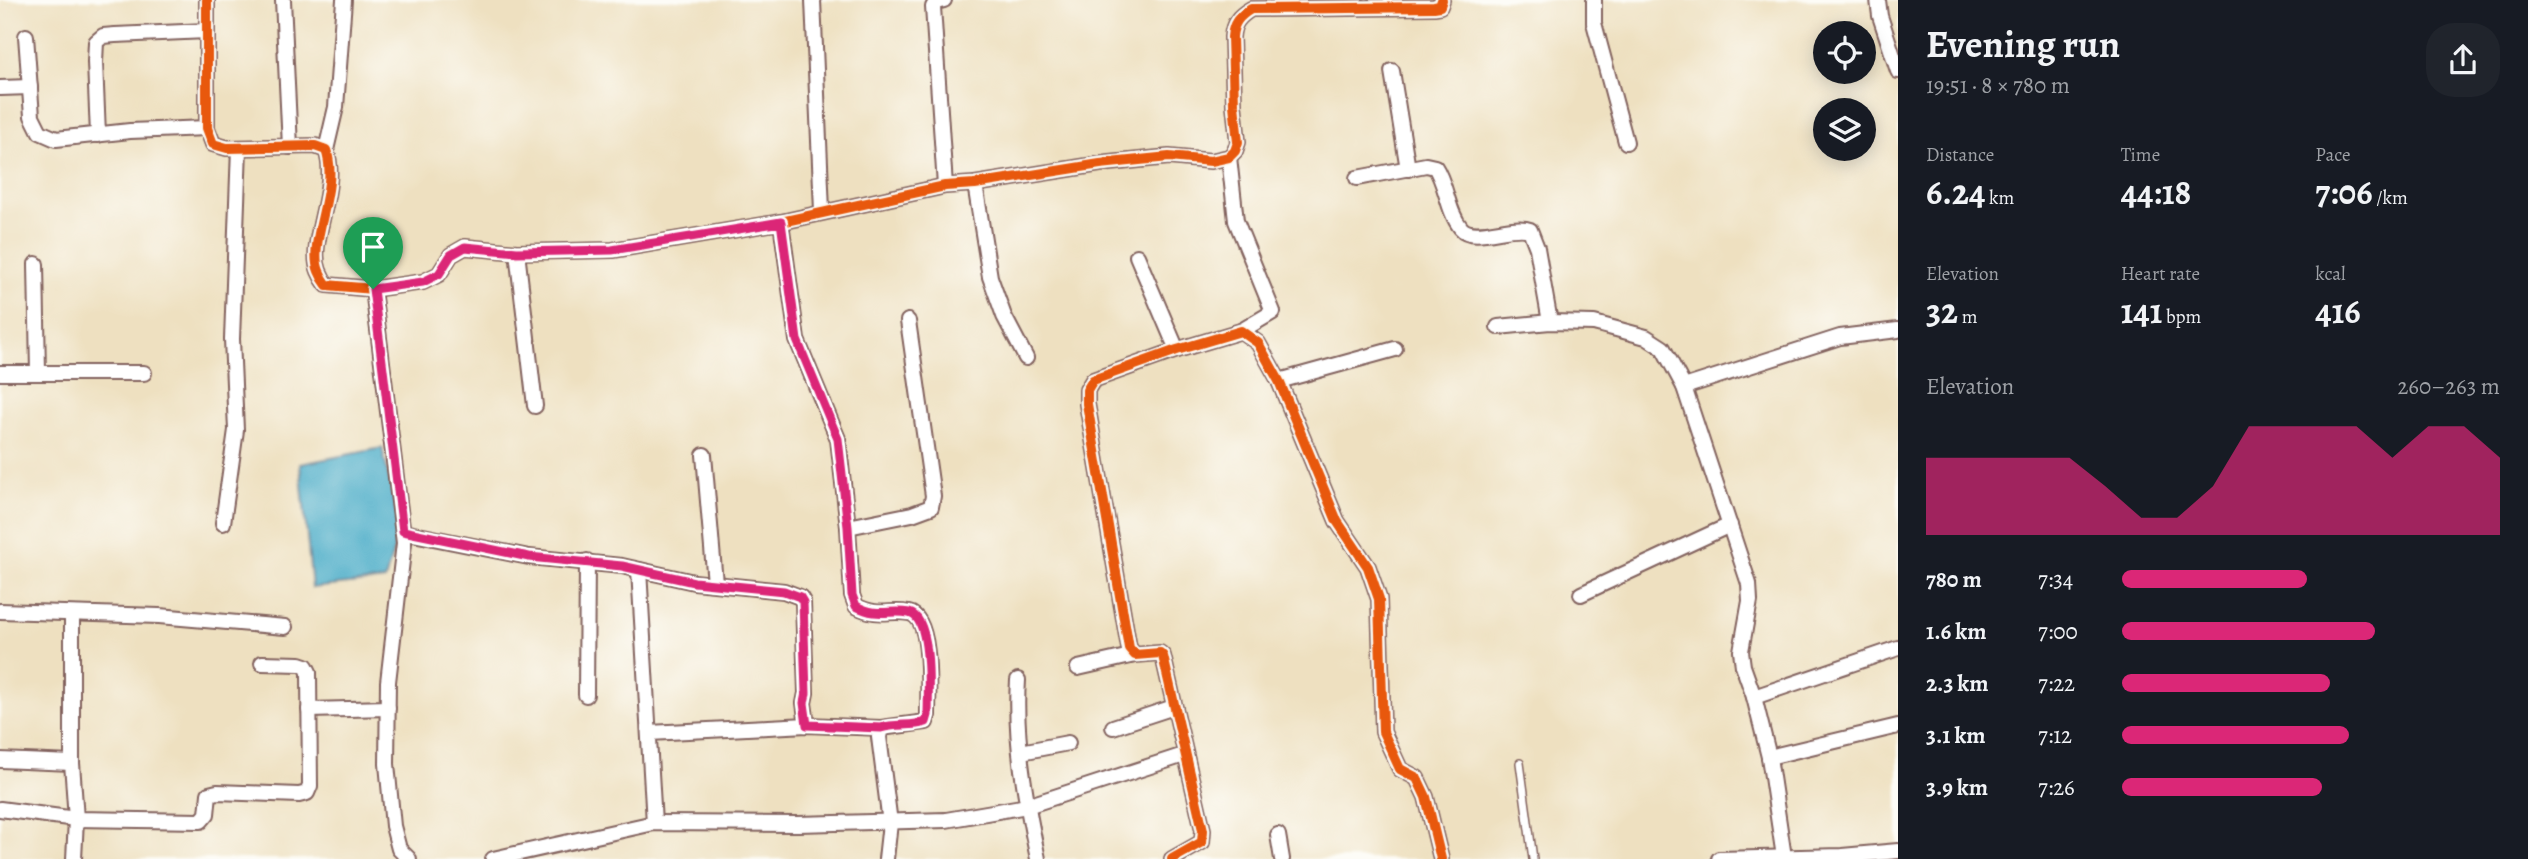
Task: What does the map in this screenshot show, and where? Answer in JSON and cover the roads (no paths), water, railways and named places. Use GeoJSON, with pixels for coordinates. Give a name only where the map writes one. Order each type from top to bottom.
{"type":"FeatureCollection","features":[{"type":"Feature","properties":{"kind":"street"},"geometry":{"type":"LineString","coordinates":[[207,0],[208,128],[213,144],[227,148],[315,146],[326,150]]}},
{"type":"Feature","properties":{"kind":"street"},"geometry":{"type":"LineString","coordinates":[[284,0],[290,147]]}},
{"type":"Feature","properties":{"kind":"street"},"geometry":{"type":"LineString","coordinates":[[344,0],[336,107],[326,150],[329,160],[328,191],[316,253],[318,269],[327,285],[373,289],[423,282],[439,274],[451,255],[465,247],[517,252],[612,250],[781,222],[945,186],[975,184],[1100,164],[1169,157],[1211,161],[1229,157],[1238,142],[1232,37],[1233,28],[1240,16],[1251,9],[1434,7],[1440,6],[1442,0]]}},
{"type":"Feature","properties":{"kind":"street"},"geometry":{"type":"LineString","coordinates":[[813,0],[822,211]]}},
{"type":"Feature","properties":{"kind":"street"},"geometry":{"type":"LineString","coordinates":[[944,0],[936,2],[933,7],[945,186]]}},
{"type":"Feature","properties":{"kind":"street"},"geometry":{"type":"LineString","coordinates":[[1594,0],[1594,23],[1626,142]]}},
{"type":"Feature","properties":{"kind":"street"},"geometry":{"type":"LineString","coordinates":[[1878,0],[1880,16],[1898,71]]}},
{"type":"Feature","properties":{"kind":"street"},"geometry":{"type":"LineString","coordinates":[[98,135],[96,42],[103,36],[207,32]]}},
{"type":"Feature","properties":{"kind":"street"},"geometry":{"type":"LineString","coordinates":[[26,36],[32,116],[40,132],[56,139],[208,128]]}},
{"type":"Feature","properties":{"kind":"street"},"geometry":{"type":"LineString","coordinates":[[1392,71],[1408,169]]}},
{"type":"Feature","properties":{"kind":"street"},"geometry":{"type":"LineString","coordinates":[[0,88],[30,87]]}},
{"type":"Feature","properties":{"kind":"street"},"geometry":{"type":"LineString","coordinates":[[223,523],[236,430],[232,339],[239,148]]}},
{"type":"Feature","properties":{"kind":"street"},"geometry":{"type":"LineString","coordinates":[[1135,655],[1129,648],[1124,631],[1087,404],[1087,390],[1093,380],[1241,331],[1273,312],[1237,221],[1229,157]]}},
{"type":"Feature","properties":{"kind":"street"},"geometry":{"type":"LineString","coordinates":[[1357,178],[1426,165],[1435,167],[1461,229],[1469,233],[1523,228],[1530,230],[1537,248],[1550,322]]}},
{"type":"Feature","properties":{"kind":"street"},"geometry":{"type":"LineString","coordinates":[[975,184],[990,277],[1004,316],[1026,358]]}},
{"type":"Feature","properties":{"kind":"street"},"geometry":{"type":"LineString","coordinates":[[649,733],[807,725],[881,728],[919,724],[926,722],[928,715],[926,634],[918,617],[910,613],[868,612],[856,606],[852,595],[838,439],[797,340],[781,222]]}},
{"type":"Feature","properties":{"kind":"street"},"geometry":{"type":"LineString","coordinates":[[517,252],[535,406]]}},
{"type":"Feature","properties":{"kind":"street"},"geometry":{"type":"LineString","coordinates":[[1137,256],[1177,350]]}},
{"type":"Feature","properties":{"kind":"street"},"geometry":{"type":"LineString","coordinates":[[36,264],[38,373]]}},
{"type":"Feature","properties":{"kind":"street"},"geometry":{"type":"LineString","coordinates":[[373,289],[404,543],[388,682],[387,764],[393,826],[399,849],[409,859]]}},
{"type":"Feature","properties":{"kind":"street"},"geometry":{"type":"LineString","coordinates":[[848,527],[912,514],[931,507],[933,495],[908,321]]}},
{"type":"Feature","properties":{"kind":"street"},"geometry":{"type":"LineString","coordinates":[[1498,327],[1550,322],[1594,323],[1646,337],[1663,348],[1684,387],[1749,584],[1751,601],[1741,651],[1769,757],[1784,857]]}},
{"type":"Feature","properties":{"kind":"street"},"geometry":{"type":"LineString","coordinates":[[1684,387],[1840,337],[1898,330]]}},
{"type":"Feature","properties":{"kind":"street"},"geometry":{"type":"LineString","coordinates":[[1241,331],[1258,343],[1279,381],[1337,521],[1368,567],[1379,598],[1383,732],[1400,769],[1417,778],[1426,797],[1441,859]]}},
{"type":"Feature","properties":{"kind":"street"},"geometry":{"type":"LineString","coordinates":[[1279,381],[1395,349]]}},
{"type":"Feature","properties":{"kind":"street"},"geometry":{"type":"LineString","coordinates":[[0,373],[144,373]]}},
{"type":"Feature","properties":{"kind":"street"},"geometry":{"type":"LineString","coordinates":[[704,455],[715,583]]}},
{"type":"Feature","properties":{"kind":"street"},"geometry":{"type":"LineString","coordinates":[[1581,594],[1730,525]]}},
{"type":"Feature","properties":{"kind":"street"},"geometry":{"type":"LineString","coordinates":[[403,531],[529,557],[587,561],[694,582],[784,591],[800,597],[803,602],[804,703],[807,725]]}},
{"type":"Feature","properties":{"kind":"street"},"geometry":{"type":"LineString","coordinates":[[586,695],[587,561]]}},
{"type":"Feature","properties":{"kind":"street"},"geometry":{"type":"LineString","coordinates":[[639,570],[654,823]]}},
{"type":"Feature","properties":{"kind":"street"},"geometry":{"type":"LineString","coordinates":[[0,611],[159,616],[285,627]]}},
{"type":"Feature","properties":{"kind":"street"},"geometry":{"type":"LineString","coordinates":[[72,614],[72,764],[76,819],[74,859]]}},
{"type":"Feature","properties":{"kind":"street"},"geometry":{"type":"LineString","coordinates":[[1754,697],[1898,648]]}},
{"type":"Feature","properties":{"kind":"street"},"geometry":{"type":"LineString","coordinates":[[1078,668],[1135,655],[1160,653],[1163,656],[1203,830],[1202,842],[1172,859]]}},
{"type":"Feature","properties":{"kind":"street"},"geometry":{"type":"LineString","coordinates":[[0,809],[76,819],[201,821],[207,814],[209,794],[217,792],[299,796],[307,793],[310,786],[309,672],[306,666],[300,664],[262,663]]}},
{"type":"Feature","properties":{"kind":"street"},"geometry":{"type":"LineString","coordinates":[[1018,680],[1016,708],[1027,806],[1038,859]]}},
{"type":"Feature","properties":{"kind":"street"},"geometry":{"type":"LineString","coordinates":[[1113,727],[1174,707]]}},
{"type":"Feature","properties":{"kind":"street"},"geometry":{"type":"LineString","coordinates":[[309,710],[388,708]]}},
{"type":"Feature","properties":{"kind":"street"},"geometry":{"type":"LineString","coordinates":[[1769,757],[1898,726]]}},
{"type":"Feature","properties":{"kind":"street"},"geometry":{"type":"LineString","coordinates":[[881,728],[879,737],[890,822],[886,859]]}},
{"type":"Feature","properties":{"kind":"street"},"geometry":{"type":"LineString","coordinates":[[1021,752],[1068,743]]}},
{"type":"Feature","properties":{"kind":"street"},"geometry":{"type":"LineString","coordinates":[[493,859],[654,823],[946,820],[1027,806],[1184,755]]}},
{"type":"Feature","properties":{"kind":"street"},"geometry":{"type":"LineString","coordinates":[[0,761],[72,764]]}},
{"type":"Feature","properties":{"kind":"street"},"geometry":{"type":"LineString","coordinates":[[1278,835],[1282,859]]}},
{"type":"Feature","properties":{"kind":"street"},"geometry":{"type":"LineString","coordinates":[[1719,859],[1842,856],[1898,851]]}},
{"type":"Feature","properties":{"kind":"lane"},"geometry":{"type":"LineString","coordinates":[[1520,763],[1533,859]]}},
{"type":"Feature","properties":{"kind":"water"},"geometry":{"type":"Polygon","coordinates":[[[382,448],[400,527],[385,580],[312,588],[300,464],[382,448]]]}}]}
